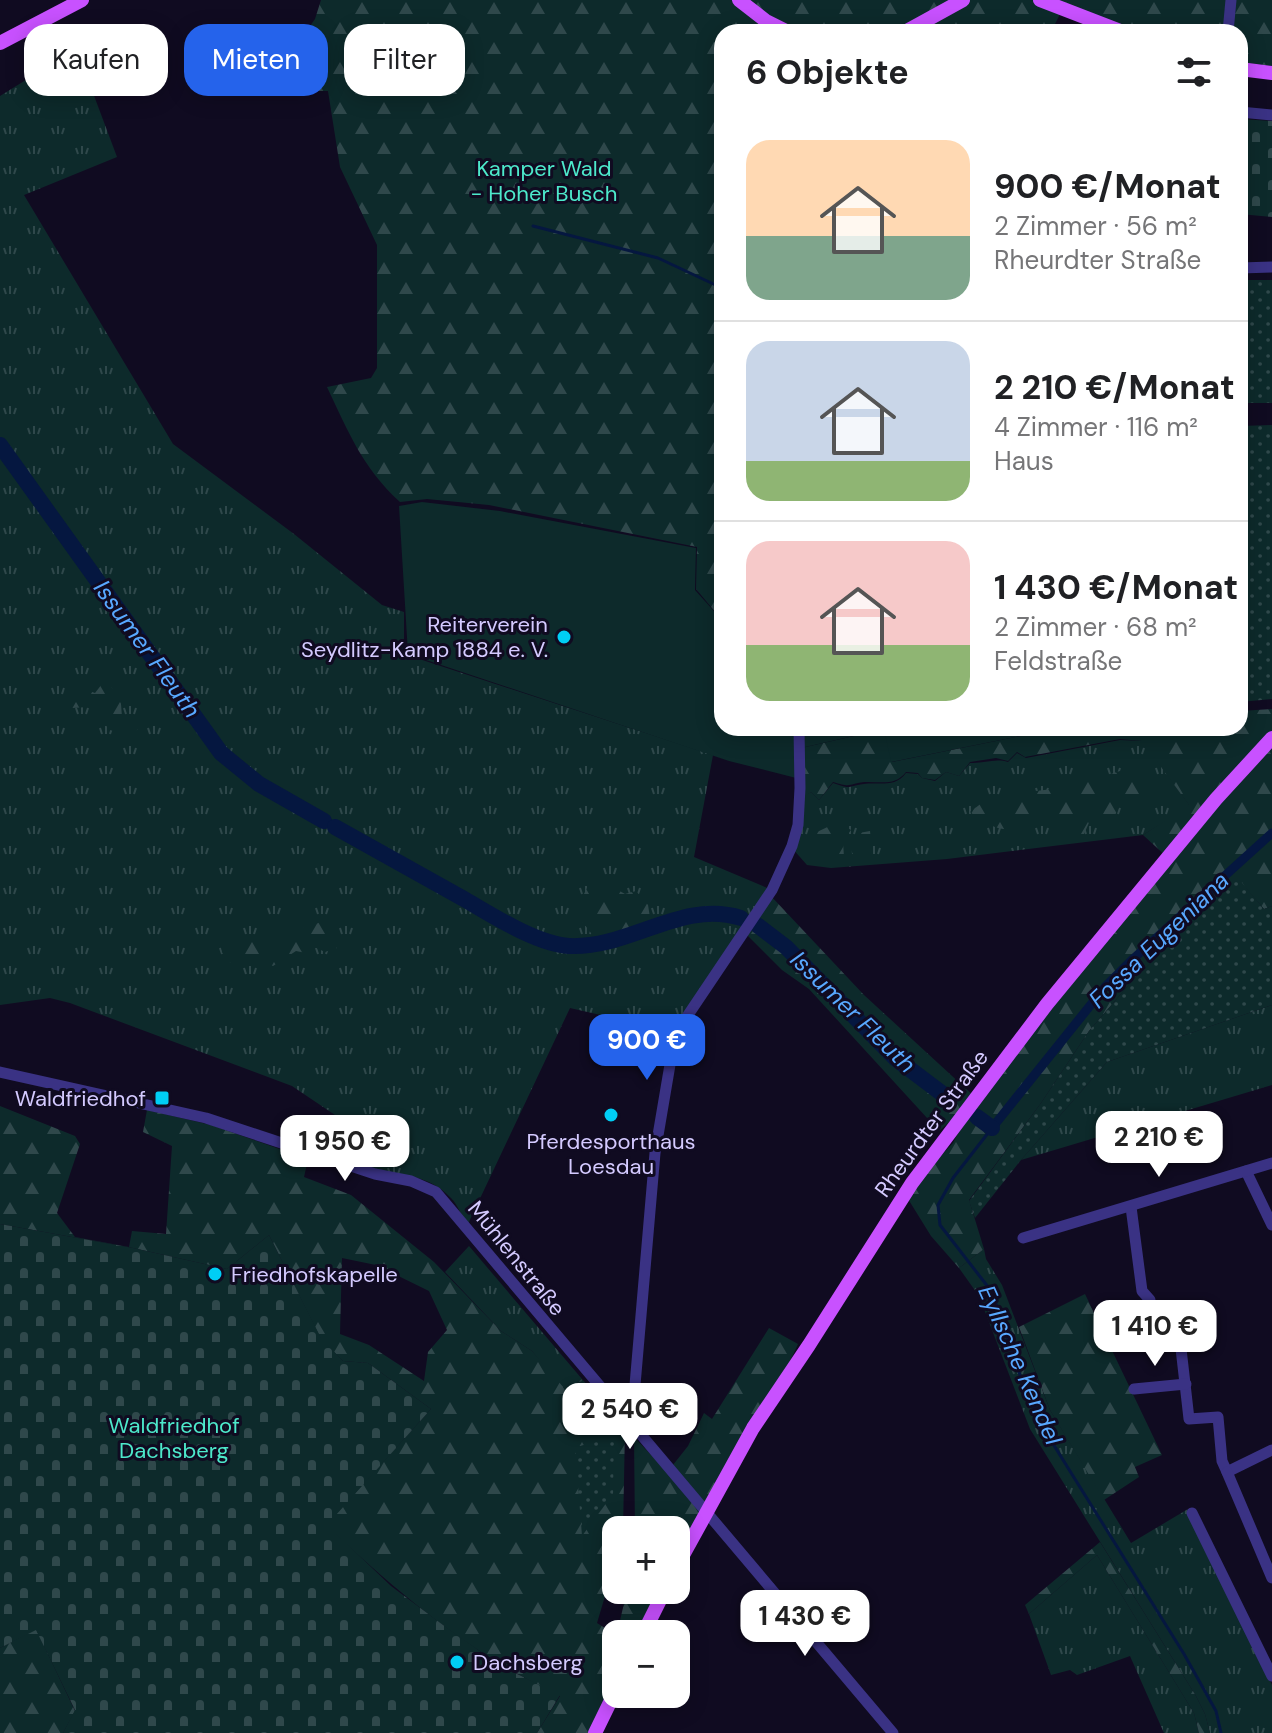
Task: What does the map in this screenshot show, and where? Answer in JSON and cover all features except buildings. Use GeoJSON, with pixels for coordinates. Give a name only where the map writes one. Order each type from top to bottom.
{"type":"FeatureCollection","features":[{"type":"Feature","properties":{"kind":"main road"},"geometry":{"type":"LineString","coordinates":[[0,43],[82,0]]}},
{"type":"Feature","properties":{"kind":"main road"},"geometry":{"type":"LineString","coordinates":[[739,0],[772,24]]}},
{"type":"Feature","properties":{"kind":"main road"},"geometry":{"type":"LineString","coordinates":[[920,24],[963,0]]}},
{"type":"Feature","properties":{"kind":"main road"},"geometry":{"type":"LineString","coordinates":[[1040,0],[1102,24]]}},
{"type":"Feature","properties":{"kind":"main road"},"geometry":{"type":"LineString","coordinates":[[1248,70],[1272,73]]}},
{"type":"Feature","properties":{"kind":"main road","name":"Rheurdter Straße"},"geometry":{"type":"LineString","coordinates":[[690,1541],[778,1387],[809,1345],[904,1196],[960,1118],[1047,1004],[1216,799],[1272,738]]}},
{"type":"Feature","properties":{"kind":"main road"},"geometry":{"type":"LineString","coordinates":[[595,1733],[607,1708]]}},
{"type":"Feature","properties":{"kind":"street"},"geometry":{"type":"LineString","coordinates":[[1229,24],[1231,0]]}},
{"type":"Feature","properties":{"kind":"street"},"geometry":{"type":"LineString","coordinates":[[1248,113],[1272,115]]}},
{"type":"Feature","properties":{"kind":"street"},"geometry":{"type":"LineString","coordinates":[[1248,268],[1272,267]]}},
{"type":"Feature","properties":{"kind":"street"},"geometry":{"type":"LineString","coordinates":[[616,1408],[635,1385],[655,1153],[673,1047],[688,1015],[772,890],[792,846],[798,825],[799,736]]}},
{"type":"Feature","properties":{"kind":"street","name":"Mühlenstraße"},"geometry":{"type":"LineString","coordinates":[[0,1072],[206,1118],[384,1177],[422,1184],[444,1200],[506,1278],[893,1733]]}},
{"type":"Feature","properties":{"kind":"street"},"geometry":{"type":"LineString","coordinates":[[1023,1238],[1272,1163]]}},
{"type":"Feature","properties":{"kind":"street"},"geometry":{"type":"LineString","coordinates":[[1246,1171],[1272,1225]]}},
{"type":"Feature","properties":{"kind":"street"},"geometry":{"type":"LineString","coordinates":[[1131,1207],[1142,1291],[1150,1300],[1153,1334],[1179,1331],[1189,1419],[1218,1417],[1222,1461],[1272,1578]]}},
{"type":"Feature","properties":{"kind":"street"},"geometry":{"type":"LineString","coordinates":[[1134,1389],[1186,1384]]}},
{"type":"Feature","properties":{"kind":"street"},"geometry":{"type":"LineString","coordinates":[[1227,1472],[1272,1450]]}},
{"type":"Feature","properties":{"kind":"street"},"geometry":{"type":"LineString","coordinates":[[1192,1513],[1272,1676]]}},
{"type":"Feature","properties":{"kind":"green space","name":"Kamper Wald - Hoher Busch"},"geometry":{"type":"Polygon","coordinates":[[[321,0],[1272,0],[1272,66],[1248,63],[1248,24],[1115,24],[1065,4],[1055,24],[714,24],[714,610],[696,589],[697,547],[489,505],[427,499],[400,502],[366,462],[327,387],[371,378],[377,368],[377,245],[340,167],[328,91],[328,24],[312,24],[321,0]]]}},
{"type":"Feature","properties":{"kind":"green space"},"geometry":{"type":"Polygon","coordinates":[[[24,81],[24,96],[94,96],[117,157],[24,195],[173,444],[294,534],[382,605],[404,612],[404,654],[713,755],[694,857],[772,890],[679,1033],[570,1008],[467,1226],[458,1208],[441,1189],[419,1178],[357,1165],[335,1115],[292,1086],[70,1003],[50,998],[0,1005],[0,96],[24,81]]]}},
{"type":"Feature","properties":{"kind":"green space"},"geometry":{"type":"Polygon","coordinates":[[[1248,120],[1272,121],[1272,217],[1248,215],[1248,120]]]}},
{"type":"Feature","properties":{"kind":"green space"},"geometry":{"type":"Polygon","coordinates":[[[1248,280],[1272,280],[1272,403],[1248,403],[1248,280]]]}},
{"type":"Feature","properties":{"kind":"green space"},"geometry":{"type":"Polygon","coordinates":[[[1272,425],[1272,699],[1248,701],[1248,426],[1272,425]]]}},
{"type":"Feature","properties":{"kind":"green space","name":"Reiterverein Seydlitz-Kamp 1884 e. V."},"geometry":{"type":"Polygon","coordinates":[[[422,502],[500,511],[696,548],[695,590],[714,611],[714,736],[853,736],[801,748],[800,779],[729,761],[408,654],[399,506],[422,502]]]}},
{"type":"Feature","properties":{"kind":"green space"},"geometry":{"type":"Polygon","coordinates":[[[102,684],[120,691],[122,717],[138,729],[130,736],[110,730],[89,707],[72,708],[64,699],[65,686],[74,685],[95,693],[102,684]]]}},
{"type":"Feature","properties":{"kind":"green space"},"geometry":{"type":"Polygon","coordinates":[[[1272,709],[1272,906],[1264,909],[1238,879],[1133,980],[1089,1031],[1041,1103],[969,1200],[984,1249],[959,1268],[931,1236],[905,1194],[953,1143],[974,1101],[939,1131],[809,989],[782,970],[744,932],[769,894],[864,995],[976,1098],[1167,857],[1143,835],[1189,805],[1142,741],[1120,739],[1025,757],[1017,752],[1008,761],[996,758],[970,762],[959,776],[946,772],[935,780],[906,772],[897,780],[886,782],[847,785],[833,782],[819,800],[811,792],[804,797],[801,748],[854,736],[886,736],[892,762],[1020,736],[1248,736],[1248,710],[1272,709]]]}},
{"type":"Feature","properties":{"kind":"green space","name":"Reiterverein Seydlitz-Kamp 1884 e. V."},"geometry":{"type":"Polygon","coordinates":[[[885,736],[1020,736],[891,762],[885,736]]]}},
{"type":"Feature","properties":{"kind":"green space"},"geometry":{"type":"Polygon","coordinates":[[[1120,740],[1143,741],[1190,806],[1143,835],[947,859],[831,868],[807,865],[792,848],[804,796],[811,792],[819,800],[833,783],[847,787],[887,783],[897,781],[906,773],[935,781],[946,772],[959,776],[970,763],[1008,762],[1017,753],[1026,758],[1120,740]]]}},
{"type":"Feature","properties":{"kind":"green space"},"geometry":{"type":"Polygon","coordinates":[[[1135,766],[1154,784],[1139,800],[1121,803],[1104,827],[1092,816],[1084,834],[1070,840],[1059,831],[1060,815],[1052,807],[1030,822],[1011,829],[993,826],[970,812],[991,796],[1053,789],[1067,778],[1087,782],[1135,766]]]}},
{"type":"Feature","properties":{"kind":"green space"},"geometry":{"type":"Polygon","coordinates":[[[838,822],[851,830],[843,841],[844,858],[832,863],[814,854],[817,832],[838,822]]]}},
{"type":"Feature","properties":{"kind":"green space"},"geometry":{"type":"Polygon","coordinates":[[[870,831],[873,859],[861,859],[852,854],[851,842],[859,833],[870,831]]]}},
{"type":"Feature","properties":{"kind":"green space"},"geometry":{"type":"Polygon","coordinates":[[[593,876],[625,894],[636,891],[648,905],[652,930],[594,937],[575,912],[593,876]]]}},
{"type":"Feature","properties":{"kind":"green space"},"geometry":{"type":"Polygon","coordinates":[[[1238,878],[1264,909],[1272,906],[1272,1005],[1107,1062],[975,1218],[969,1201],[1089,1031],[1133,980],[1238,878]]]}},
{"type":"Feature","properties":{"kind":"green space"},"geometry":{"type":"Polygon","coordinates":[[[323,921],[335,928],[337,948],[325,952],[310,945],[306,953],[296,951],[273,966],[265,962],[263,951],[245,965],[229,962],[222,952],[220,939],[228,935],[237,940],[257,934],[263,948],[266,941],[285,939],[292,923],[306,928],[323,921]]]}},
{"type":"Feature","properties":{"kind":"green space"},"geometry":{"type":"Polygon","coordinates":[[[1272,1005],[1272,1085],[1021,1160],[1107,1062],[1272,1005]]]}},
{"type":"Feature","properties":{"kind":"green space"},"geometry":{"type":"Polygon","coordinates":[[[0,1106],[75,1136],[80,1144],[57,1213],[75,1237],[129,1247],[132,1231],[166,1234],[172,1146],[143,1132],[147,1110],[211,1125],[308,1159],[304,1177],[351,1195],[434,1262],[501,1331],[532,1351],[590,1418],[614,1416],[625,1429],[623,1516],[602,1516],[603,1604],[597,1623],[602,1626],[602,1708],[588,1733],[537,1733],[560,1696],[495,1660],[436,1620],[380,1575],[326,1525],[431,1409],[368,1363],[343,1361],[321,1339],[269,1235],[227,1269],[0,1224],[0,1106]],[[342,1258],[340,1334],[369,1345],[424,1381],[428,1352],[447,1330],[429,1291],[376,1265],[342,1258]]]}},
{"type":"Feature","properties":{"kind":"green space","name":"Waldfriedhof Dachsberg"},"geometry":{"type":"Polygon","coordinates":[[[0,1224],[227,1269],[269,1235],[321,1338],[343,1361],[368,1363],[431,1409],[327,1525],[391,1586],[443,1625],[501,1666],[560,1695],[537,1733],[63,1733],[75,1710],[36,1630],[0,1648],[0,1224]]]}},
{"type":"Feature","properties":{"kind":"green space"},"geometry":{"type":"Polygon","coordinates":[[[469,1246],[582,1379],[565,1392],[532,1351],[501,1331],[445,1272],[469,1246]]]}},
{"type":"Feature","properties":{"kind":"green space"},"geometry":{"type":"Polygon","coordinates":[[[984,1249],[986,1259],[1002,1285],[1050,1410],[1131,1543],[1188,1509],[1272,1685],[1272,1733],[1210,1733],[1196,1696],[1030,1429],[979,1296],[959,1268],[984,1249]]]}},
{"type":"Feature","properties":{"kind":"green space"},"geometry":{"type":"Polygon","coordinates":[[[1085,1294],[1162,1455],[1135,1467],[1139,1477],[1104,1500],[1050,1410],[1019,1327],[1085,1294]]]}},
{"type":"Feature","properties":{"kind":"green space"},"geometry":{"type":"Polygon","coordinates":[[[769,1328],[798,1344],[778,1387],[690,1545],[690,1516],[635,1516],[634,1437],[688,1494],[669,1470],[688,1446],[704,1413],[712,1419],[769,1328]]]}},
{"type":"Feature","properties":{"kind":"green space"},"geometry":{"type":"Polygon","coordinates":[[[582,1379],[614,1416],[590,1418],[565,1392],[582,1379]]]}},
{"type":"Feature","properties":{"kind":"green space"},"geometry":{"type":"Polygon","coordinates":[[[614,1438],[613,1494],[582,1536],[575,1447],[614,1438]]]}},
{"type":"Feature","properties":{"kind":"green space"},"geometry":{"type":"Polygon","coordinates":[[[1100,1542],[1196,1696],[1210,1733],[1199,1733],[1194,1713],[1097,1555],[1029,1614],[1025,1605],[1100,1542]]]}},
{"type":"Feature","properties":{"kind":"green space"},"geometry":{"type":"Polygon","coordinates":[[[1097,1555],[1194,1713],[1199,1733],[1164,1733],[1130,1656],[1077,1675],[1070,1670],[1051,1675],[1029,1614],[1097,1555]]]}},
{"type":"Feature","properties":{"kind":"green space"},"geometry":{"type":"Polygon","coordinates":[[[624,1604],[659,1604],[650,1620],[620,1620],[624,1604]]]}},
{"type":"Feature","properties":{"kind":"green space"},"geometry":{"type":"Polygon","coordinates":[[[36,1629],[75,1711],[63,1733],[0,1733],[0,1648],[36,1629]]]}},
{"type":"Feature","properties":{"kind":"waterway"},"geometry":{"type":"LineString","coordinates":[[533,226],[658,258],[714,284]]}},
{"type":"Feature","properties":{"kind":"waterway","name":"Issumer Fleuth"},"geometry":{"type":"LineString","coordinates":[[0,445],[221,753],[259,784],[324,821]]}},
{"type":"Feature","properties":{"kind":"waterway","name":"Issumer Fleuth"},"geometry":{"type":"LineString","coordinates":[[335,827],[515,928],[556,944],[591,945],[698,915],[719,914],[741,918]]}},
{"type":"Feature","properties":{"kind":"waterway","name":"Fossa Eugeniana"},"geometry":{"type":"LineString","coordinates":[[992,1128],[1105,987],[1272,833]]}},
{"type":"Feature","properties":{"kind":"waterway","name":"Issumer Fleuth"},"geometry":{"type":"LineString","coordinates":[[757,925],[786,947],[895,1058],[948,1098]]}},
{"type":"Feature","properties":{"kind":"waterway","name":"Issumer Fleuth"},"geometry":{"type":"LineString","coordinates":[[977,1117],[992,1128]]}},
{"type":"Feature","properties":{"kind":"waterway","name":"Eyllsche Kendel"},"geometry":{"type":"LineString","coordinates":[[992,1128],[953,1178],[938,1205],[940,1225],[992,1292],[1022,1381],[1045,1431],[1184,1654],[1216,1711],[1221,1733]]}},
{"type":"Feature","properties":{"kind":"place","name":"Reiterverein Seydlitz-Kamp 1884 e. V."},"geometry":{"type":"Point","coordinates":[564,637]}},
{"type":"Feature","properties":{"kind":"place","name":"Waldfriedhof"},"geometry":{"type":"Point","coordinates":[162,1098]}},
{"type":"Feature","properties":{"kind":"place","name":"Pferdesporthaus Loesdau"},"geometry":{"type":"Point","coordinates":[611,1115]}},
{"type":"Feature","properties":{"kind":"place","name":"Friedhofskapelle"},"geometry":{"type":"Point","coordinates":[215,1274]}},
{"type":"Feature","properties":{"kind":"place","name":"Dachsberg"},"geometry":{"type":"Point","coordinates":[457,1662]}}]}
